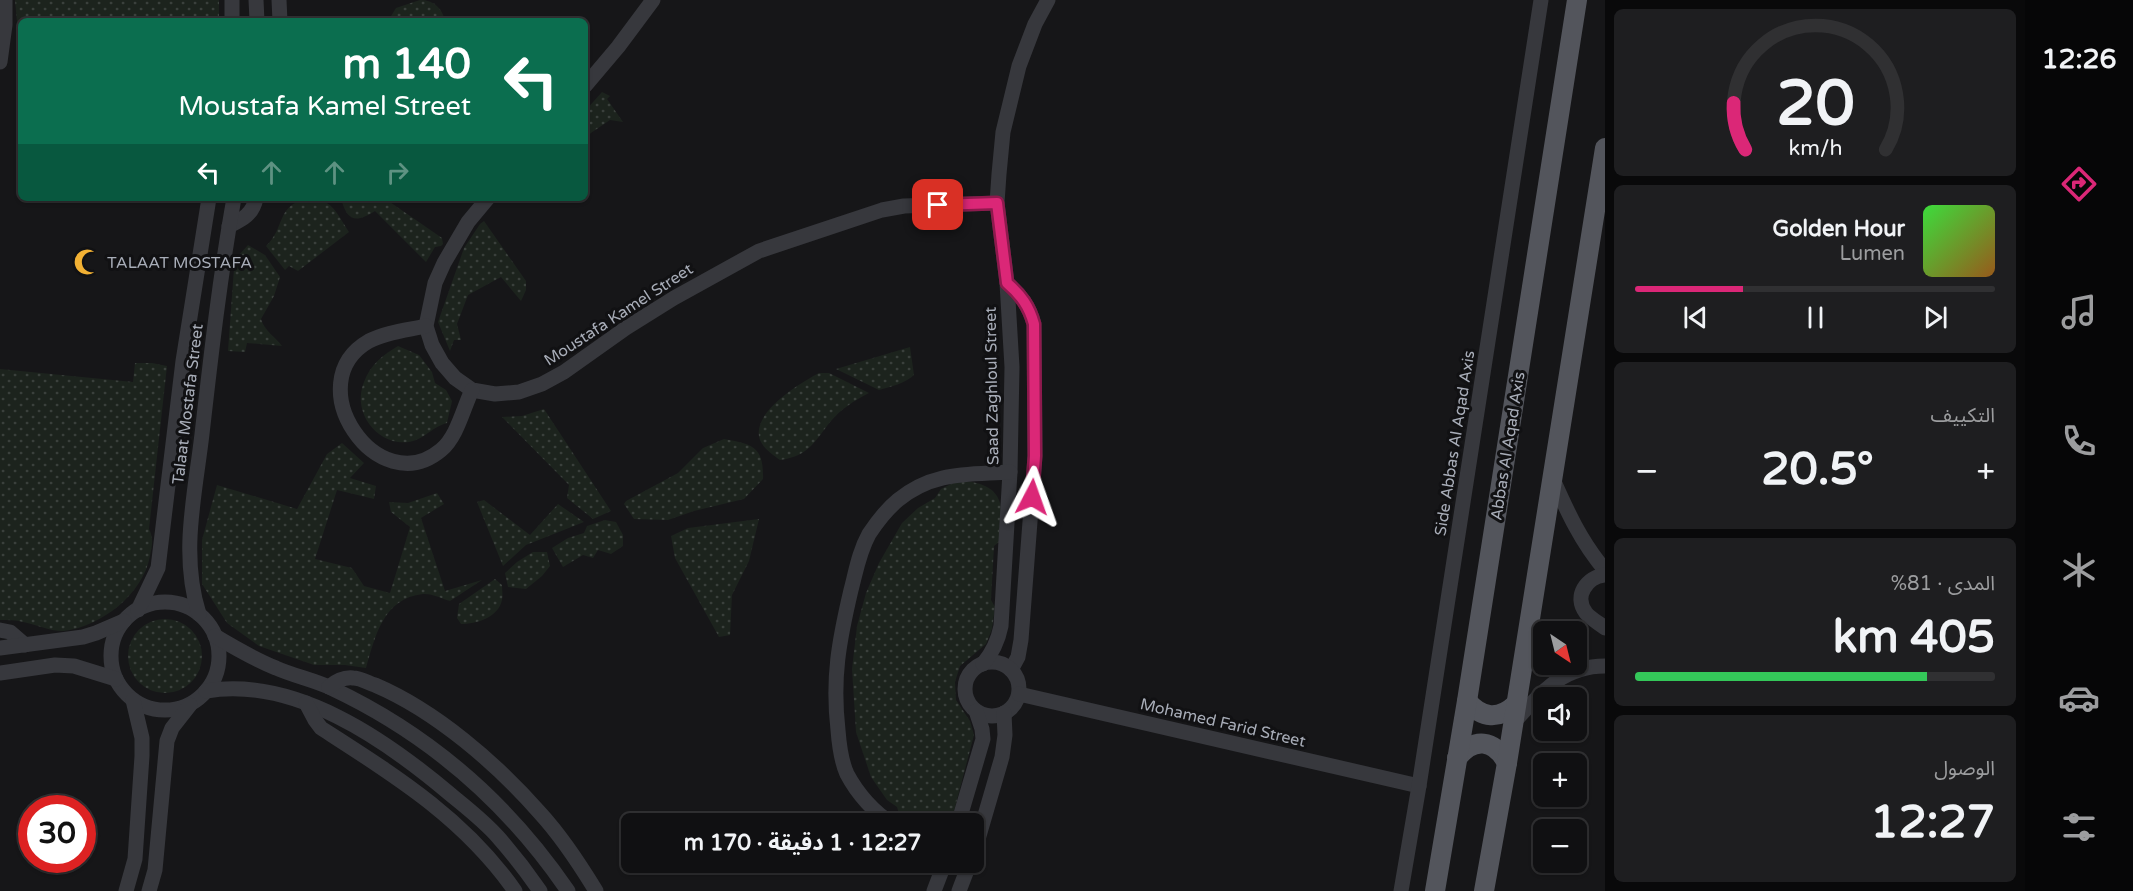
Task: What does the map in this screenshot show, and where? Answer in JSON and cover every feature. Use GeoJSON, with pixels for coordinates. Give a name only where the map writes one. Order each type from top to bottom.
{"type":"FeatureCollection","features":[{"type":"Feature","properties":{"kind":"main road","name":"Abbas Al Aqad Axis"},"geometry":{"type":"LineString","coordinates":[[1435,891],[1577,0]]}},
{"type":"Feature","properties":{"kind":"main road"},"geometry":{"type":"LineString","coordinates":[[1484,891],[1507,763],[1605,148]]}},
{"type":"Feature","properties":{"kind":"main road"},"geometry":{"type":"LineString","coordinates":[[1467,701],[1475,710],[1485,715],[1515,713]]}},
{"type":"Feature","properties":{"kind":"main road"},"geometry":{"type":"LineString","coordinates":[[1456,758],[1465,748],[1477,743],[1490,745],[1501,752],[1507,763]]}},
{"type":"Feature","properties":{"kind":"street"},"geometry":{"type":"LineString","coordinates":[[0,62],[5,25],[5,0]]}},
{"type":"Feature","properties":{"kind":"street"},"geometry":{"type":"LineString","coordinates":[[232,0],[232,18]]}},
{"type":"Feature","properties":{"kind":"street"},"geometry":{"type":"LineString","coordinates":[[256,0],[256,18]]}},
{"type":"Feature","properties":{"kind":"street"},"geometry":{"type":"LineString","coordinates":[[279,0],[280,18]]}},
{"type":"Feature","properties":{"kind":"street"},"geometry":{"type":"LineString","coordinates":[[588,82],[653,0]]}},
{"type":"Feature","properties":{"kind":"street","name":"Saad Zaghloul Street"},"geometry":{"type":"LineString","coordinates":[[983,664],[996,646],[1001,626],[1010,472],[1012,367],[1007,283],[997,203],[1003,132],[1019,66],[1035,24],[1048,0]]}},
{"type":"Feature","properties":{"kind":"street","name":"Side Abbas Al Aqad Axis"},"geometry":{"type":"LineString","coordinates":[[1401,891],[1541,0]]}},
{"type":"Feature","properties":{"kind":"street","name":"Talaat Mostafa Street"},"geometry":{"type":"LineString","coordinates":[[138,610],[158,568],[184,357],[208,201]]}},
{"type":"Feature","properties":{"kind":"street","name":"Talaat Mostafa Street"},"geometry":{"type":"LineString","coordinates":[[199,614],[190,573],[189,536],[214,322],[233,201]]}},
{"type":"Feature","properties":{"kind":"street"},"geometry":{"type":"LineString","coordinates":[[229,226],[245,218],[255,201]]}},
{"type":"Feature","properties":{"kind":"street"},"geometry":{"type":"LineString","coordinates":[[426,326],[380,336],[367,342],[347,363],[341,377],[340,394],[343,410],[359,439],[372,451],[386,459],[403,464],[429,458],[450,441],[472,390],[455,378],[442,363],[432,345],[426,326],[429,304],[444,263],[468,222],[486,201]]}},
{"type":"Feature","properties":{"kind":"street","name":"Moustafa Kamel Street"},"geometry":{"type":"LineString","coordinates":[[472,390],[495,394],[519,392],[542,384],[564,372],[626,328],[723,269],[759,251],[796,237],[882,210],[997,203]]}},
{"type":"Feature","properties":{"kind":"street","name":"Saad Zaghloul Street"},"geometry":{"type":"LineString","coordinates":[[1007,283],[1028,306],[1034,324],[1035,456],[1022,640],[1018,657],[1011,670]]}},
{"type":"Feature","properties":{"kind":"street"},"geometry":{"type":"LineString","coordinates":[[877,813],[846,772],[839,743],[834,682],[838,651],[859,556],[882,516],[898,500],[915,488],[944,476],[1010,472]]}},
{"type":"Feature","properties":{"kind":"street"},"geometry":{"type":"LineString","coordinates":[[1552,477],[1575,527],[1605,570]]}},
{"type":"Feature","properties":{"kind":"street"},"geometry":{"type":"LineString","coordinates":[[1605,575],[1589,581],[1581,600],[1586,612],[1605,627]]}},
{"type":"Feature","properties":{"kind":"street"},"geometry":{"type":"LineString","coordinates":[[0,648],[83,637],[124,621],[138,610],[153,604],[170,602],[185,606],[199,614],[208,624],[219,650],[218,665],[214,679],[206,691],[191,704],[172,728],[167,741],[155,870],[149,891]]}},
{"type":"Feature","properties":{"kind":"street"},"geometry":{"type":"LineString","coordinates":[[124,621],[115,634],[111,649],[111,664],[123,691],[133,700],[152,709],[172,710],[191,704]]}},
{"type":"Feature","properties":{"kind":"street"},"geometry":{"type":"LineString","coordinates":[[0,630],[10,632],[25,645]]}},
{"type":"Feature","properties":{"kind":"street"},"geometry":{"type":"LineString","coordinates":[[215,636],[254,659],[329,687],[376,710],[410,732],[472,780],[503,809],[540,851],[568,891]]}},
{"type":"Feature","properties":{"kind":"street"},"geometry":{"type":"LineString","coordinates":[[961,813],[983,739],[976,711],[966,698],[966,682],[975,668],[983,664],[993,662],[1003,664],[1011,670],[1019,685],[1016,702],[1004,713],[995,716],[985,716],[976,711]]}},
{"type":"Feature","properties":{"kind":"street"},"geometry":{"type":"LineString","coordinates":[[0,673],[55,665],[74,666],[116,679]]}},
{"type":"Feature","properties":{"kind":"street"},"geometry":{"type":"LineString","coordinates":[[1515,713],[1555,681],[1577,671],[1605,666]]}},
{"type":"Feature","properties":{"kind":"street"},"geometry":{"type":"LineString","coordinates":[[329,687],[346,678],[357,678],[386,690],[441,723],[501,772],[539,812],[570,849],[596,891]]}},
{"type":"Feature","properties":{"kind":"street"},"geometry":{"type":"LineString","coordinates":[[206,691],[243,688],[282,695],[343,720],[386,745],[430,778],[497,836],[540,891]]}},
{"type":"Feature","properties":{"kind":"street","name":"Mohamed Farid Street"},"geometry":{"type":"LineString","coordinates":[[1018,694],[1419,786]]}},
{"type":"Feature","properties":{"kind":"street"},"geometry":{"type":"LineString","coordinates":[[126,891],[135,859],[142,756],[142,738],[133,700]]}},
{"type":"Feature","properties":{"kind":"street"},"geometry":{"type":"LineString","coordinates":[[306,703],[321,728],[399,778],[438,807],[472,839],[515,891]]}},
{"type":"Feature","properties":{"kind":"street"},"geometry":{"type":"LineString","coordinates":[[984,814],[1004,747],[1004,713]]}},
{"type":"Feature","properties":{"kind":"street"},"geometry":{"type":"LineString","coordinates":[[934,891],[941,873]]}},
{"type":"Feature","properties":{"kind":"street"},"geometry":{"type":"LineString","coordinates":[[959,891],[966,873]]}},
{"type":"Feature","properties":{"kind":"shaded area"},"geometry":{"type":"Polygon","coordinates":[[[15,0],[219,0],[219,18],[18,18],[18,34],[15,0]]]}},
{"type":"Feature","properties":{"kind":"shaded area"},"geometry":{"type":"Polygon","coordinates":[[[420,0],[429,1],[437,6],[444,18],[390,18],[396,8],[420,0]]]}},
{"type":"Feature","properties":{"kind":"shaded area"},"geometry":{"type":"Polygon","coordinates":[[[602,92],[610,96],[607,99],[623,122],[610,120],[588,135],[588,108],[602,92]]]}},
{"type":"Feature","properties":{"kind":"shaded area"},"geometry":{"type":"Polygon","coordinates":[[[324,201],[328,203],[337,212],[349,232],[298,271],[289,266],[285,270],[266,246],[289,207],[296,202],[324,201]]]}},
{"type":"Feature","properties":{"kind":"shaded area"},"geometry":{"type":"Polygon","coordinates":[[[342,201],[388,201],[442,238],[443,244],[435,247],[426,262],[375,211],[363,217],[353,218],[342,201]]]}},
{"type":"Feature","properties":{"kind":"shaded area"},"geometry":{"type":"Polygon","coordinates":[[[484,221],[526,281],[526,290],[521,301],[501,277],[468,295],[457,324],[461,340],[454,340],[450,351],[438,322],[464,248],[484,221]]]}},
{"type":"Feature","properties":{"kind":"shaded area"},"geometry":{"type":"Polygon","coordinates":[[[248,245],[265,255],[280,277],[274,296],[261,319],[268,331],[282,346],[247,343],[245,352],[228,351],[234,268],[239,255],[248,245]]]}},
{"type":"Feature","properties":{"kind":"shaded area"},"geometry":{"type":"Polygon","coordinates":[[[398,346],[419,355],[432,372],[435,383],[446,390],[452,401],[447,423],[419,439],[406,442],[388,439],[372,428],[361,402],[361,392],[370,370],[382,357],[398,346]]]}},
{"type":"Feature","properties":{"kind":"shaded area"},"geometry":{"type":"Polygon","coordinates":[[[910,347],[914,375],[888,388],[879,390],[836,369],[910,347]]]}},
{"type":"Feature","properties":{"kind":"shaded area"},"geometry":{"type":"Polygon","coordinates":[[[135,363],[167,366],[149,529],[152,545],[146,570],[130,595],[119,606],[92,623],[78,628],[59,631],[20,621],[0,620],[0,369],[133,382],[135,363]]]}},
{"type":"Feature","properties":{"kind":"shaded area"},"geometry":{"type":"Polygon","coordinates":[[[819,373],[829,373],[869,393],[839,413],[810,447],[798,455],[780,460],[766,449],[760,440],[759,430],[762,420],[789,391],[819,373]]]}},
{"type":"Feature","properties":{"kind":"shaded area"},"geometry":{"type":"Polygon","coordinates":[[[544,409],[611,511],[593,519],[567,498],[569,485],[502,417],[522,416],[544,409]]]}},
{"type":"Feature","properties":{"kind":"shaded area"},"geometry":{"type":"Polygon","coordinates":[[[724,439],[749,445],[759,454],[761,460],[763,479],[744,499],[668,520],[634,519],[624,504],[626,501],[678,473],[703,448],[724,439]]]}},
{"type":"Feature","properties":{"kind":"shaded area"},"geometry":{"type":"Polygon","coordinates":[[[342,443],[364,463],[350,478],[376,486],[374,499],[337,490],[315,559],[352,568],[364,586],[390,593],[410,527],[391,512],[389,502],[408,503],[437,493],[444,504],[421,518],[445,591],[482,580],[450,601],[423,594],[409,597],[398,603],[377,632],[366,668],[314,665],[259,646],[227,623],[202,584],[202,540],[217,485],[297,509],[327,454],[342,443]]]}},
{"type":"Feature","properties":{"kind":"shaded area"},"geometry":{"type":"Polygon","coordinates":[[[957,481],[976,483],[993,492],[1000,503],[999,542],[994,546],[991,600],[995,607],[992,629],[986,644],[960,666],[955,682],[956,700],[970,721],[974,735],[954,811],[952,813],[899,813],[897,807],[887,800],[871,777],[856,732],[852,669],[857,626],[866,593],[879,563],[902,523],[918,508],[935,498],[941,489],[957,481]]]}},
{"type":"Feature","properties":{"kind":"shaded area"},"geometry":{"type":"Polygon","coordinates":[[[484,500],[530,535],[558,504],[584,522],[526,545],[503,566],[477,502],[484,500]]]}},
{"type":"Feature","properties":{"kind":"shaded area"},"geometry":{"type":"Polygon","coordinates":[[[759,519],[749,561],[732,595],[730,635],[719,637],[675,558],[671,536],[688,528],[759,519]]]}},
{"type":"Feature","properties":{"kind":"shaded area"},"geometry":{"type":"Polygon","coordinates":[[[605,520],[616,522],[623,535],[623,546],[611,554],[598,550],[593,558],[583,555],[563,567],[552,548],[568,538],[584,533],[587,526],[605,520]]]}},
{"type":"Feature","properties":{"kind":"shaded area"},"geometry":{"type":"Polygon","coordinates":[[[533,552],[547,552],[550,566],[526,589],[508,587],[505,573],[533,552]]]}},
{"type":"Feature","properties":{"kind":"shaded area"},"geometry":{"type":"Polygon","coordinates":[[[495,579],[502,585],[500,606],[486,619],[461,624],[457,618],[459,604],[495,579]]]}},
{"type":"Feature","properties":{"kind":"shaded area"},"geometry":{"type":"Polygon","coordinates":[[[165,619],[179,622],[191,630],[199,642],[202,656],[199,670],[191,682],[179,690],[165,693],[151,690],[139,682],[131,670],[128,656],[131,642],[139,630],[151,622],[165,619]]]}},
{"type":"Feature","properties":{"kind":"place","name":"TALAAT MOSTAFA"},"geometry":{"type":"Point","coordinates":[87,262]}},
{"type":"Feature","properties":{"kind":"route"},"geometry":{"type":"LineString","coordinates":[[938,205],[997,203],[1007,283],[1028,306],[1034,324],[1035,456],[1032,497]]}}]}
